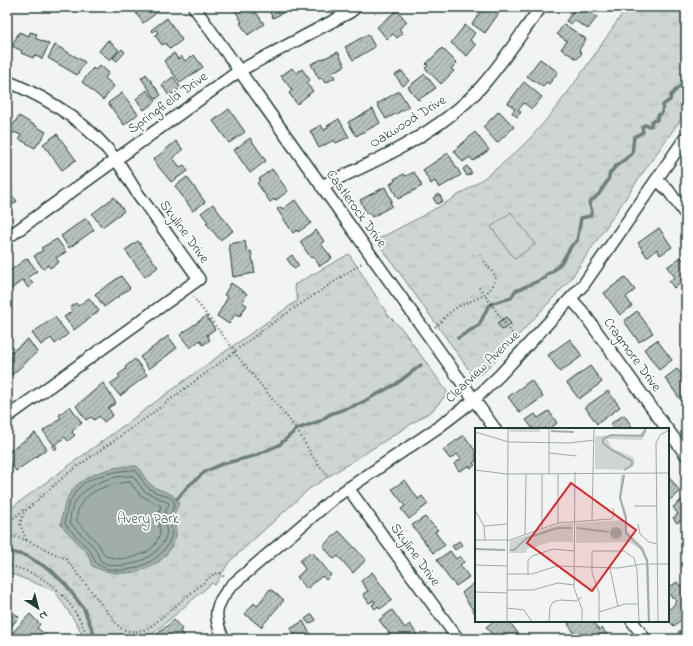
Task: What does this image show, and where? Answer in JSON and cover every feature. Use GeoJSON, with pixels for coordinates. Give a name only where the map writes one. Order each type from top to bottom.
{"type":"FeatureCollection","features":[{"type":"Feature","properties":{"kind":"street","name":"Castlerock Drive"},"geometry":{"type":"LineString","coordinates":[[194,7],[493,428]]}},
{"type":"Feature","properties":{"kind":"street","name":"Springfield Drive"},"geometry":{"type":"LineString","coordinates":[[7,238],[239,71],[350,12],[356,7]]}},
{"type":"Feature","properties":{"kind":"street","name":"Oakwood Drive"},"geometry":{"type":"LineString","coordinates":[[321,186],[349,174],[400,147],[456,111],[480,89],[510,51],[541,7]]}},
{"type":"Feature","properties":{"kind":"street","name":"Skyline Drive"},"geometry":{"type":"LineString","coordinates":[[7,81],[45,98],[65,111],[94,136],[116,160],[199,279],[7,417]]}},
{"type":"Feature","properties":{"kind":"street","name":"Clearview Avenue"},"geometry":{"type":"LineString","coordinates":[[224,639],[217,624],[217,606],[222,596],[232,585],[334,498],[440,426],[474,400],[571,299],[657,180],[686,137]]}},
{"type":"Feature","properties":{"kind":"street"},"geometry":{"type":"LineString","coordinates":[[657,180],[668,190],[686,215]]}},
{"type":"Feature","properties":{"kind":"street","name":"Cragmore Drive"},"geometry":{"type":"LineString","coordinates":[[571,299],[582,311],[667,428]]}},
{"type":"Feature","properties":{"kind":"street","name":"Cragmore Drive"},"geometry":{"type":"LineString","coordinates":[[669,431],[686,455]]}},
{"type":"Feature","properties":{"kind":"street","name":"Skyline Drive"},"geometry":{"type":"LineString","coordinates":[[348,488],[458,639]]}},
{"type":"Feature","properties":{"kind":"street"},"geometry":{"type":"LineString","coordinates":[[633,622],[645,639]]}},
{"type":"Feature","properties":{"kind":"path"},"geometry":{"type":"LineString","coordinates":[[427,334],[443,321],[454,309],[485,295],[493,286],[496,277],[480,255]]}},
{"type":"Feature","properties":{"kind":"path"},"geometry":{"type":"LineString","coordinates":[[7,523],[67,474],[150,415],[235,351],[346,272],[372,257]]}},
{"type":"Feature","properties":{"kind":"path"},"geometry":{"type":"LineString","coordinates":[[479,287],[525,348]]}},
{"type":"Feature","properties":{"kind":"path"},"geometry":{"type":"LineString","coordinates":[[186,288],[248,367],[254,377],[295,426],[313,457],[330,479]]}},
{"type":"Feature","properties":{"kind":"path"},"geometry":{"type":"LineString","coordinates":[[26,540],[20,524],[21,518],[29,506]]}},
{"type":"Feature","properties":{"kind":"path"},"geometry":{"type":"LineString","coordinates":[[7,535],[26,540],[66,559],[120,628],[130,632],[139,632],[149,628],[214,574],[220,573],[232,585]]}},
{"type":"Feature","properties":{"kind":"path"},"geometry":{"type":"LineString","coordinates":[[7,565],[20,568],[49,581],[63,594],[81,621],[89,639]]}},
{"type":"Feature","properties":{"kind":"green space"},"geometry":{"type":"Polygon","coordinates":[[[627,7],[686,7],[686,112],[570,280],[484,372],[476,376],[472,374],[376,240],[419,218],[460,194],[499,167],[517,151],[534,134],[559,104],[627,7]]]}},
{"type":"Feature","properties":{"kind":"green space"},"geometry":{"type":"Polygon","coordinates":[[[511,212],[535,244],[515,259],[491,227],[511,212]]]}},
{"type":"Feature","properties":{"kind":"green space","name":"Avery Park"},"geometry":{"type":"Polygon","coordinates":[[[349,254],[388,315],[402,329],[448,393],[433,410],[309,489],[229,562],[215,585],[212,583],[147,639],[84,639],[78,626],[55,591],[7,572],[7,511],[199,370],[298,300],[294,285],[349,254]]]}},
{"type":"Feature","properties":{"kind":"water"},"geometry":{"type":"Polygon","coordinates":[[[137,466],[151,485],[174,496],[179,503],[173,518],[176,537],[165,556],[156,564],[146,569],[124,573],[102,570],[92,566],[88,554],[61,525],[66,502],[76,486],[83,480],[113,468],[137,466]]]}},
{"type":"Feature","properties":{"kind":"building"},"geometry":{"type":"Polygon","coordinates":[[[132,7],[156,7],[159,11],[143,23],[132,7]]]}},
{"type":"Feature","properties":{"kind":"building"},"geometry":{"type":"Polygon","coordinates":[[[233,7],[250,7],[254,14],[256,12],[264,24],[248,35],[240,23],[242,22],[233,7]]]}},
{"type":"Feature","properties":{"kind":"building"},"geometry":{"type":"Polygon","coordinates":[[[267,7],[294,7],[273,18],[267,7]]]}},
{"type":"Feature","properties":{"kind":"building"},"geometry":{"type":"Polygon","coordinates":[[[484,7],[497,7],[501,10],[485,33],[472,24],[484,7]]]}},
{"type":"Feature","properties":{"kind":"building"},"geometry":{"type":"Polygon","coordinates":[[[576,7],[591,7],[588,11],[597,17],[588,29],[574,20],[571,24],[566,21],[576,7]]]}},
{"type":"Feature","properties":{"kind":"building"},"geometry":{"type":"Polygon","coordinates":[[[397,10],[407,22],[399,29],[403,33],[397,38],[393,34],[387,39],[377,27],[397,10]]]}},
{"type":"Feature","properties":{"kind":"building"},"geometry":{"type":"Polygon","coordinates":[[[167,18],[182,40],[170,49],[165,43],[162,45],[155,35],[158,33],[156,30],[153,32],[151,30],[167,18]]]}},
{"type":"Feature","properties":{"kind":"building"},"geometry":{"type":"Polygon","coordinates":[[[564,24],[586,39],[579,50],[582,53],[577,59],[561,49],[567,41],[557,34],[564,24]]]}},
{"type":"Feature","properties":{"kind":"building"},"geometry":{"type":"Polygon","coordinates":[[[465,25],[475,33],[470,40],[476,45],[467,56],[451,43],[465,25]]]}},
{"type":"Feature","properties":{"kind":"building"},"geometry":{"type":"Polygon","coordinates":[[[19,32],[29,36],[30,32],[37,34],[35,38],[49,44],[42,59],[34,55],[33,58],[21,53],[22,51],[12,46],[19,32]]]}},
{"type":"Feature","properties":{"kind":"building"},"geometry":{"type":"Polygon","coordinates":[[[368,34],[375,47],[353,60],[345,47],[368,34]]]}},
{"type":"Feature","properties":{"kind":"building"},"geometry":{"type":"Polygon","coordinates":[[[108,40],[119,50],[110,60],[99,51],[108,40]]]}},
{"type":"Feature","properties":{"kind":"building"},"geometry":{"type":"Polygon","coordinates":[[[55,45],[85,62],[77,75],[48,58],[55,45]]]}},
{"type":"Feature","properties":{"kind":"building"},"geometry":{"type":"Polygon","coordinates":[[[442,48],[457,63],[451,69],[454,71],[441,84],[425,68],[428,66],[426,64],[442,48]]]}},
{"type":"Feature","properties":{"kind":"building"},"geometry":{"type":"Polygon","coordinates":[[[122,49],[125,52],[117,61],[113,58],[122,49]]]}},
{"type":"Feature","properties":{"kind":"building"},"geometry":{"type":"Polygon","coordinates":[[[338,52],[345,66],[332,72],[335,78],[325,83],[322,78],[319,79],[311,64],[338,52]]]}},
{"type":"Feature","properties":{"kind":"building"},"geometry":{"type":"Polygon","coordinates":[[[174,53],[178,59],[181,56],[185,61],[194,55],[203,67],[180,83],[164,61],[174,53]]]}},
{"type":"Feature","properties":{"kind":"building"},"geometry":{"type":"Polygon","coordinates":[[[540,59],[558,72],[549,84],[546,82],[543,87],[527,76],[540,59]]]}},
{"type":"Feature","properties":{"kind":"building"},"geometry":{"type":"Polygon","coordinates":[[[100,65],[109,73],[105,78],[114,86],[103,100],[82,82],[93,68],[95,70],[100,65]]]}},
{"type":"Feature","properties":{"kind":"building"},"geometry":{"type":"Polygon","coordinates":[[[292,68],[296,73],[302,69],[310,80],[306,83],[313,91],[297,104],[289,93],[292,90],[281,76],[292,68]]]}},
{"type":"Feature","properties":{"kind":"building"},"geometry":{"type":"Polygon","coordinates":[[[402,71],[409,81],[403,86],[395,75],[402,71]]]}},
{"type":"Feature","properties":{"kind":"building"},"geometry":{"type":"Polygon","coordinates":[[[146,74],[161,95],[156,99],[141,78],[146,74]]]}},
{"type":"Feature","properties":{"kind":"building"},"geometry":{"type":"Polygon","coordinates":[[[425,74],[436,88],[418,100],[408,87],[425,74]]]}},
{"type":"Feature","properties":{"kind":"building"},"geometry":{"type":"Polygon","coordinates":[[[173,77],[181,88],[169,96],[162,85],[173,77]]]}},
{"type":"Feature","properties":{"kind":"building"},"geometry":{"type":"Polygon","coordinates":[[[524,82],[542,97],[532,109],[524,103],[518,110],[521,112],[517,117],[512,113],[515,109],[508,103],[524,82]]]}},
{"type":"Feature","properties":{"kind":"building"},"geometry":{"type":"Polygon","coordinates":[[[147,90],[156,101],[144,110],[136,99],[147,90]]]}},
{"type":"Feature","properties":{"kind":"building"},"geometry":{"type":"Polygon","coordinates":[[[399,91],[409,107],[386,119],[377,104],[399,91]]]}},
{"type":"Feature","properties":{"kind":"building"},"geometry":{"type":"Polygon","coordinates":[[[122,93],[138,114],[124,125],[108,103],[122,93]]]}},
{"type":"Feature","properties":{"kind":"building"},"geometry":{"type":"Polygon","coordinates":[[[229,109],[245,132],[229,143],[213,121],[229,109]]]}},
{"type":"Feature","properties":{"kind":"building"},"geometry":{"type":"Polygon","coordinates":[[[373,109],[380,123],[356,136],[348,122],[373,109]]]}},
{"type":"Feature","properties":{"kind":"building"},"geometry":{"type":"Polygon","coordinates":[[[499,111],[514,127],[497,143],[483,127],[499,111]]]}},
{"type":"Feature","properties":{"kind":"building"},"geometry":{"type":"Polygon","coordinates":[[[19,116],[46,132],[35,148],[19,139],[21,135],[14,132],[11,137],[7,135],[19,116]]]}},
{"type":"Feature","properties":{"kind":"building"},"geometry":{"type":"Polygon","coordinates":[[[339,119],[349,137],[336,143],[334,140],[319,148],[310,131],[321,125],[324,130],[328,128],[327,126],[339,119]]]}},
{"type":"Feature","properties":{"kind":"building"},"geometry":{"type":"Polygon","coordinates":[[[475,132],[489,150],[473,161],[470,157],[463,162],[454,151],[475,132]]]}},
{"type":"Feature","properties":{"kind":"building"},"geometry":{"type":"Polygon","coordinates":[[[57,134],[76,160],[62,170],[43,144],[57,134]]]}},
{"type":"Feature","properties":{"kind":"building"},"geometry":{"type":"Polygon","coordinates":[[[250,138],[266,161],[250,173],[234,150],[250,138]]]}},
{"type":"Feature","properties":{"kind":"building"},"geometry":{"type":"Polygon","coordinates":[[[176,141],[183,150],[173,158],[180,167],[184,165],[188,171],[171,182],[153,160],[176,141]]]}},
{"type":"Feature","properties":{"kind":"building"},"geometry":{"type":"Polygon","coordinates":[[[448,153],[461,175],[439,188],[435,181],[431,184],[423,170],[448,153]]]}},
{"type":"Feature","properties":{"kind":"building"},"geometry":{"type":"Polygon","coordinates":[[[467,166],[472,173],[467,176],[463,169],[467,166]]]}},
{"type":"Feature","properties":{"kind":"building"},"geometry":{"type":"Polygon","coordinates":[[[272,169],[288,191],[275,201],[274,199],[270,202],[257,183],[260,180],[259,179],[272,169]]]}},
{"type":"Feature","properties":{"kind":"building"},"geometry":{"type":"Polygon","coordinates":[[[414,172],[422,186],[398,199],[390,184],[395,181],[394,179],[404,174],[406,176],[414,172]]]}},
{"type":"Feature","properties":{"kind":"building"},"geometry":{"type":"Polygon","coordinates":[[[187,177],[205,202],[193,211],[175,186],[187,177]]]}},
{"type":"Feature","properties":{"kind":"building"},"geometry":{"type":"Polygon","coordinates":[[[7,183],[13,190],[10,193],[17,201],[7,210],[7,183]]]}},
{"type":"Feature","properties":{"kind":"building"},"geometry":{"type":"Polygon","coordinates":[[[385,187],[392,201],[390,202],[392,206],[372,217],[369,213],[367,214],[360,200],[385,187]]]}},
{"type":"Feature","properties":{"kind":"building"},"geometry":{"type":"Polygon","coordinates":[[[439,194],[443,201],[437,204],[433,198],[439,194]]]}},
{"type":"Feature","properties":{"kind":"building"},"geometry":{"type":"Polygon","coordinates":[[[114,197],[124,211],[102,227],[92,214],[114,197]]]}},
{"type":"Feature","properties":{"kind":"building"},"geometry":{"type":"Polygon","coordinates":[[[295,200],[311,223],[298,232],[297,230],[293,233],[277,209],[281,207],[283,209],[295,200]]]}},
{"type":"Feature","properties":{"kind":"building"},"geometry":{"type":"Polygon","coordinates":[[[213,204],[233,231],[220,240],[206,223],[208,222],[201,213],[213,204]]]}},
{"type":"Feature","properties":{"kind":"building"},"geometry":{"type":"Polygon","coordinates":[[[86,218],[94,230],[69,248],[61,236],[86,218]]]}},
{"type":"Feature","properties":{"kind":"building"},"geometry":{"type":"Polygon","coordinates":[[[659,228],[672,247],[660,255],[657,249],[647,257],[638,243],[659,228]]]}},
{"type":"Feature","properties":{"kind":"building"},"geometry":{"type":"Polygon","coordinates":[[[316,230],[324,241],[321,244],[332,258],[320,266],[313,257],[311,258],[300,242],[316,230]]]}},
{"type":"Feature","properties":{"kind":"building"},"geometry":{"type":"Polygon","coordinates":[[[57,239],[66,252],[56,258],[59,262],[50,268],[48,265],[43,269],[34,256],[43,250],[41,248],[57,239]]]}},
{"type":"Feature","properties":{"kind":"building"},"geometry":{"type":"Polygon","coordinates":[[[138,241],[158,267],[145,277],[125,250],[138,241]]]}},
{"type":"Feature","properties":{"kind":"building"},"geometry":{"type":"Polygon","coordinates":[[[245,241],[247,252],[251,251],[255,273],[233,277],[229,244],[245,241]]]}},
{"type":"Feature","properties":{"kind":"building"},"geometry":{"type":"Polygon","coordinates":[[[292,255],[299,266],[294,269],[287,259],[292,255]]]}},
{"type":"Feature","properties":{"kind":"building"},"geometry":{"type":"Polygon","coordinates":[[[681,257],[686,264],[686,289],[684,290],[680,284],[674,288],[669,281],[675,277],[667,267],[681,257]]]}},
{"type":"Feature","properties":{"kind":"building"},"geometry":{"type":"Polygon","coordinates":[[[27,258],[37,271],[28,277],[33,284],[28,288],[23,280],[11,289],[7,284],[7,273],[27,258]]]}},
{"type":"Feature","properties":{"kind":"building"},"geometry":{"type":"Polygon","coordinates":[[[121,276],[130,288],[104,307],[95,294],[121,276]]]}},
{"type":"Feature","properties":{"kind":"building"},"geometry":{"type":"Polygon","coordinates":[[[625,277],[635,290],[626,297],[632,306],[620,315],[604,293],[625,277]]]}},
{"type":"Feature","properties":{"kind":"building"},"geometry":{"type":"Polygon","coordinates":[[[231,283],[247,294],[242,302],[247,305],[240,316],[235,314],[229,324],[217,316],[228,297],[224,295],[231,283]]]}},
{"type":"Feature","properties":{"kind":"building"},"geometry":{"type":"Polygon","coordinates":[[[89,298],[99,311],[74,330],[64,317],[72,311],[70,308],[76,303],[78,306],[89,298]]]}},
{"type":"Feature","properties":{"kind":"building"},"geometry":{"type":"Polygon","coordinates":[[[637,311],[653,333],[639,342],[624,321],[637,311]]]}},
{"type":"Feature","properties":{"kind":"building"},"geometry":{"type":"Polygon","coordinates":[[[206,316],[215,329],[207,335],[210,340],[203,345],[200,340],[190,348],[180,335],[206,316]]]}},
{"type":"Feature","properties":{"kind":"building"},"geometry":{"type":"Polygon","coordinates":[[[55,317],[68,334],[55,344],[51,338],[41,345],[32,333],[55,317]]]}},
{"type":"Feature","properties":{"kind":"building"},"geometry":{"type":"Polygon","coordinates":[[[506,317],[511,324],[502,330],[497,323],[506,317]]]}},
{"type":"Feature","properties":{"kind":"building"},"geometry":{"type":"Polygon","coordinates":[[[168,336],[177,348],[149,369],[140,357],[168,336]]]}},
{"type":"Feature","properties":{"kind":"building"},"geometry":{"type":"Polygon","coordinates":[[[28,339],[37,352],[12,375],[7,368],[7,349],[10,353],[28,339]]]}},
{"type":"Feature","properties":{"kind":"building"},"geometry":{"type":"Polygon","coordinates":[[[570,339],[582,356],[560,372],[548,355],[570,339]]]}},
{"type":"Feature","properties":{"kind":"building"},"geometry":{"type":"Polygon","coordinates":[[[657,340],[672,360],[659,370],[644,349],[657,340]]]}},
{"type":"Feature","properties":{"kind":"building"},"geometry":{"type":"Polygon","coordinates":[[[135,359],[147,375],[120,396],[110,384],[120,377],[118,375],[135,359]]]}},
{"type":"Feature","properties":{"kind":"building"},"geometry":{"type":"Polygon","coordinates":[[[590,366],[602,382],[579,399],[567,383],[590,366]]]}},
{"type":"Feature","properties":{"kind":"building"},"geometry":{"type":"Polygon","coordinates":[[[677,369],[682,375],[686,372],[686,394],[680,399],[665,378],[677,369]]]}},
{"type":"Feature","properties":{"kind":"building"},"geometry":{"type":"Polygon","coordinates":[[[531,380],[543,397],[520,413],[508,397],[531,380]]]}},
{"type":"Feature","properties":{"kind":"building"},"geometry":{"type":"Polygon","coordinates":[[[103,383],[116,403],[108,408],[113,415],[104,422],[99,416],[94,420],[91,417],[86,420],[76,406],[103,383]]]}},
{"type":"Feature","properties":{"kind":"building"},"geometry":{"type":"Polygon","coordinates":[[[608,391],[620,407],[597,424],[585,407],[608,391]]]}},
{"type":"Feature","properties":{"kind":"building"},"geometry":{"type":"Polygon","coordinates":[[[70,406],[82,423],[73,430],[72,432],[75,435],[68,441],[65,437],[55,445],[57,448],[54,450],[52,447],[54,445],[43,431],[61,418],[59,415],[70,406]]]}},
{"type":"Feature","properties":{"kind":"building"},"geometry":{"type":"Polygon","coordinates":[[[549,411],[557,423],[551,428],[532,428],[526,420],[535,414],[538,418],[549,411]]]}},
{"type":"Feature","properties":{"kind":"building"},"geometry":{"type":"Polygon","coordinates":[[[624,415],[633,428],[612,428],[610,424],[624,415]]]}},
{"type":"Feature","properties":{"kind":"building"},"geometry":{"type":"Polygon","coordinates":[[[35,433],[47,449],[16,471],[7,459],[7,453],[35,433]]]}},
{"type":"Feature","properties":{"kind":"building"},"geometry":{"type":"Polygon","coordinates":[[[464,435],[475,451],[475,462],[473,463],[475,465],[471,468],[469,466],[459,471],[454,464],[461,459],[457,454],[450,459],[443,450],[464,435]]]}},
{"type":"Feature","properties":{"kind":"building"},"geometry":{"type":"Polygon","coordinates":[[[669,476],[680,492],[669,500],[669,476]]]}},
{"type":"Feature","properties":{"kind":"building"},"geometry":{"type":"Polygon","coordinates":[[[405,480],[418,499],[422,496],[428,504],[409,519],[401,509],[405,506],[392,489],[405,480]]]}},
{"type":"Feature","properties":{"kind":"building"},"geometry":{"type":"Polygon","coordinates":[[[684,498],[686,501],[686,526],[681,520],[677,523],[673,518],[678,514],[673,507],[684,498]]]}},
{"type":"Feature","properties":{"kind":"building"},"geometry":{"type":"Polygon","coordinates":[[[425,517],[438,530],[435,532],[445,545],[433,553],[412,525],[425,517]]]}},
{"type":"Feature","properties":{"kind":"building"},"geometry":{"type":"Polygon","coordinates":[[[339,531],[366,560],[353,573],[338,556],[334,559],[323,546],[339,531]]]}},
{"type":"Feature","properties":{"kind":"building"},"geometry":{"type":"Polygon","coordinates":[[[459,541],[462,545],[455,550],[452,546],[459,541]]]}},
{"type":"Feature","properties":{"kind":"building"},"geometry":{"type":"Polygon","coordinates":[[[450,551],[456,559],[460,556],[464,562],[460,565],[469,577],[456,586],[447,576],[437,560],[450,551]]]}},
{"type":"Feature","properties":{"kind":"building"},"geometry":{"type":"Polygon","coordinates":[[[310,552],[312,554],[313,553],[331,575],[326,580],[322,576],[307,589],[297,577],[305,569],[300,561],[310,552]]]}},
{"type":"Feature","properties":{"kind":"building"},"geometry":{"type":"Polygon","coordinates":[[[372,572],[392,600],[380,609],[378,606],[375,609],[372,605],[375,602],[374,600],[369,603],[363,594],[368,591],[361,581],[372,572]]]}},
{"type":"Feature","properties":{"kind":"building"},"geometry":{"type":"Polygon","coordinates":[[[677,582],[680,586],[686,582],[686,591],[684,593],[686,595],[686,615],[674,626],[669,621],[669,609],[674,605],[676,600],[669,595],[669,587],[677,582]]]}},
{"type":"Feature","properties":{"kind":"building"},"geometry":{"type":"Polygon","coordinates":[[[474,583],[475,584],[475,613],[462,593],[474,583]]]}},
{"type":"Feature","properties":{"kind":"building"},"geometry":{"type":"Polygon","coordinates":[[[270,589],[284,600],[261,627],[245,614],[254,603],[257,606],[270,589]]]}},
{"type":"Feature","properties":{"kind":"building"},"geometry":{"type":"Polygon","coordinates":[[[7,607],[19,617],[9,629],[7,627],[7,607]]]}},
{"type":"Feature","properties":{"kind":"building"},"geometry":{"type":"Polygon","coordinates":[[[392,610],[405,628],[410,624],[417,635],[411,639],[393,638],[379,620],[392,610]]]}},
{"type":"Feature","properties":{"kind":"building"},"geometry":{"type":"Polygon","coordinates":[[[30,614],[40,624],[37,628],[51,639],[20,639],[13,632],[30,614]]]}},
{"type":"Feature","properties":{"kind":"building"},"geometry":{"type":"Polygon","coordinates":[[[312,614],[316,620],[309,624],[305,619],[312,614]]]}},
{"type":"Feature","properties":{"kind":"building"},"geometry":{"type":"Polygon","coordinates":[[[174,620],[182,629],[180,631],[186,639],[155,639],[154,637],[174,620]]]}},
{"type":"Feature","properties":{"kind":"building"},"geometry":{"type":"Polygon","coordinates":[[[303,621],[313,639],[297,639],[290,629],[303,621]]]}},
{"type":"Feature","properties":{"kind":"building"},"geometry":{"type":"Polygon","coordinates":[[[493,622],[510,622],[522,639],[503,639],[499,634],[494,637],[486,627],[493,622]]]}},
{"type":"Feature","properties":{"kind":"building"},"geometry":{"type":"Polygon","coordinates":[[[571,622],[594,622],[599,630],[602,628],[607,634],[601,639],[572,639],[571,637],[575,634],[568,624],[571,622]]]}},
{"type":"Feature","properties":{"kind":"building"},"geometry":{"type":"Polygon","coordinates":[[[686,626],[686,639],[683,639],[678,632],[686,626]]]}},
{"type":"Feature","properties":{"kind":"waterway"},"geometry":{"type":"LineString","coordinates":[[458,338],[479,325],[488,307],[493,303],[511,298],[515,291],[545,278],[547,274],[552,272],[561,263],[572,245],[577,241],[581,218],[590,216],[592,211],[589,203],[599,194],[608,180],[610,173],[616,166],[632,154],[634,137],[643,132],[642,127],[644,125],[651,126],[652,121],[657,120],[658,115],[662,113],[663,105],[670,100],[671,95],[682,84],[686,73]]}},
{"type":"Feature","properties":{"kind":"waterway"},"geometry":{"type":"LineString","coordinates":[[177,499],[187,487],[206,471],[222,464],[254,456],[279,445],[297,429],[320,421],[330,414],[359,404],[396,384],[421,365]]}},
{"type":"Feature","properties":{"kind":"waterway"},"geometry":{"type":"LineString","coordinates":[[7,551],[27,556],[52,571],[66,585],[84,609],[96,639]]}}]}
